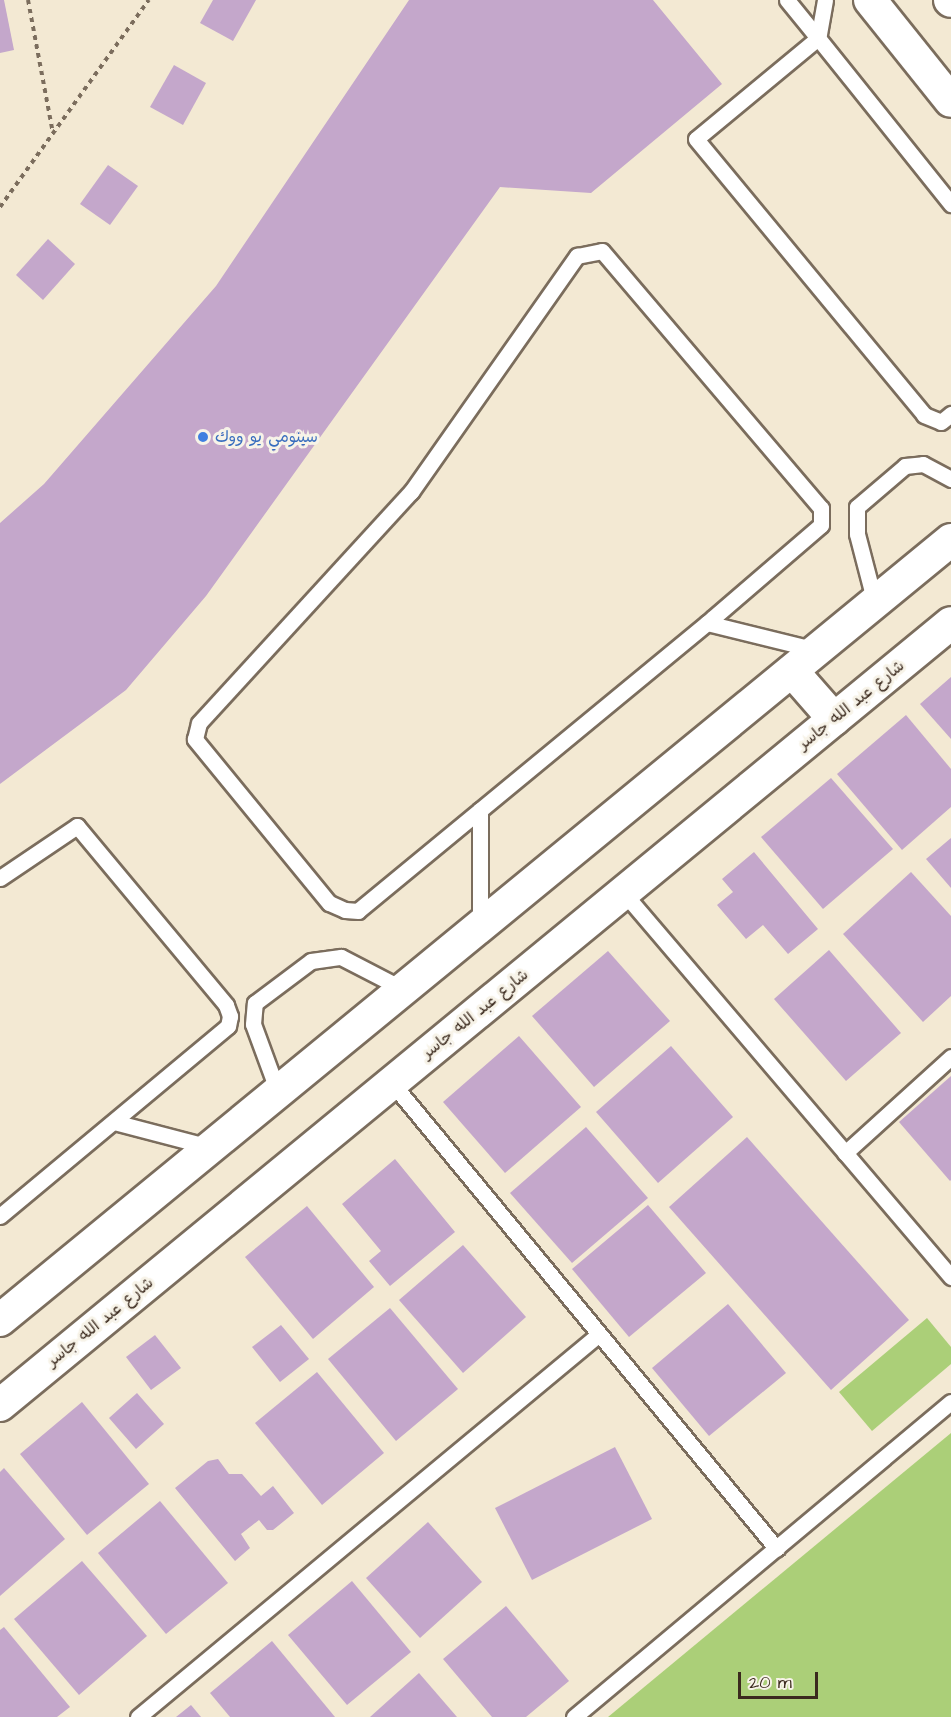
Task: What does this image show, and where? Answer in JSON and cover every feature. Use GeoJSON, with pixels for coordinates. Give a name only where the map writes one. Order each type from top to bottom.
{"type":"FeatureCollection","features":[{"type":"Feature","properties":{"kind":"street"},"geometry":{"type":"LineString","coordinates":[[870,0],[951,101]]}},
{"type":"Feature","properties":{"kind":"street"},"geometry":{"type":"LineString","coordinates":[[0,1320],[951,540]]}},
{"type":"Feature","properties":{"kind":"street","name":"شارع عبد الله جاسر"},"geometry":{"type":"LineString","coordinates":[[0,1405],[951,623]]}},
{"type":"Feature","properties":{"kind":"street"},"geometry":{"type":"LineString","coordinates":[[792,671],[834,719]]}},
{"type":"Feature","properties":{"kind":"lane"},"geometry":{"type":"LineString","coordinates":[[787,0],[951,204]]}},
{"type":"Feature","properties":{"kind":"lane"},"geometry":{"type":"LineString","coordinates":[[825,0],[818,38],[696,139],[924,415],[941,422],[951,414]]}},
{"type":"Feature","properties":{"kind":"lane"},"geometry":{"type":"LineString","coordinates":[[602,251],[821,508],[821,525],[707,623],[358,911],[345,910],[329,903],[195,739],[199,723],[411,492],[577,256],[602,251]]}},
{"type":"Feature","properties":{"kind":"lane"},"geometry":{"type":"LineString","coordinates":[[875,603],[857,534],[857,507],[904,466],[923,464],[951,479]]}},
{"type":"Feature","properties":{"kind":"lane"},"geometry":{"type":"LineString","coordinates":[[707,623],[817,650]]}},
{"type":"Feature","properties":{"kind":"lane"},"geometry":{"type":"LineString","coordinates":[[480,810],[480,927]]}},
{"type":"Feature","properties":{"kind":"lane"},"geometry":{"type":"LineString","coordinates":[[0,878],[77,826],[226,1005],[230,1016],[228,1026],[0,1216]]}},
{"type":"Feature","properties":{"kind":"lane"},"geometry":{"type":"LineString","coordinates":[[623,892],[951,1277]]}},
{"type":"Feature","properties":{"kind":"lane"},"geometry":{"type":"LineString","coordinates":[[279,1092],[253,1024],[255,1002],[311,961],[341,957],[403,989]]}},
{"type":"Feature","properties":{"kind":"lane"},"geometry":{"type":"LineString","coordinates":[[845,1153],[951,1058]]}},
{"type":"Feature","properties":{"kind":"lane"},"geometry":{"type":"LineString","coordinates":[[392,1083],[777,1549]]}},
{"type":"Feature","properties":{"kind":"lane"},"geometry":{"type":"LineString","coordinates":[[114,1122],[212,1147]]}},
{"type":"Feature","properties":{"kind":"lane"},"geometry":{"type":"LineString","coordinates":[[138,1717],[599,1334]]}},
{"type":"Feature","properties":{"kind":"lane"},"geometry":{"type":"LineString","coordinates":[[574,1717],[951,1402]]}},
{"type":"Feature","properties":{"kind":"path"},"geometry":{"type":"LineString","coordinates":[[28,0],[53,134]]}},
{"type":"Feature","properties":{"kind":"path"},"geometry":{"type":"LineString","coordinates":[[0,207],[149,0]]}},
{"type":"Feature","properties":{"kind":"green space"},"geometry":{"type":"Polygon","coordinates":[[[927,1318],[951,1347],[951,1364],[872,1431],[839,1392],[927,1318]]]}},
{"type":"Feature","properties":{"kind":"green space"},"geometry":{"type":"Polygon","coordinates":[[[951,1433],[951,1717],[608,1717],[951,1433]]]}},
{"type":"Feature","properties":{"kind":"building"},"geometry":{"type":"Polygon","coordinates":[[[0,0],[4,0],[14,50],[0,53],[0,0]]]}},
{"type":"Feature","properties":{"kind":"building"},"geometry":{"type":"Polygon","coordinates":[[[213,0],[256,0],[233,41],[200,23],[213,0]]]}},
{"type":"Feature","properties":{"kind":"building","name":"سينومي يو ووك"},"geometry":{"type":"Polygon","coordinates":[[[409,0],[653,0],[722,84],[591,193],[500,187],[206,596],[126,690],[0,784],[0,523],[44,484],[216,286],[409,0]]]}},
{"type":"Feature","properties":{"kind":"building"},"geometry":{"type":"Polygon","coordinates":[[[174,65],[206,83],[183,125],[150,107],[174,65]]]}},
{"type":"Feature","properties":{"kind":"building"},"geometry":{"type":"Polygon","coordinates":[[[108,165],[138,186],[110,225],[80,204],[108,165]]]}},
{"type":"Feature","properties":{"kind":"building"},"geometry":{"type":"Polygon","coordinates":[[[48,239],[75,264],[43,300],[16,275],[48,239]]]}},
{"type":"Feature","properties":{"kind":"building"},"geometry":{"type":"Polygon","coordinates":[[[951,677],[951,739],[920,704],[951,677]]]}},
{"type":"Feature","properties":{"kind":"building"},"geometry":{"type":"Polygon","coordinates":[[[906,715],[951,769],[951,807],[902,850],[837,774],[906,715]]]}},
{"type":"Feature","properties":{"kind":"building"},"geometry":{"type":"Polygon","coordinates":[[[831,778],[893,849],[823,909],[761,837],[831,778]]]}},
{"type":"Feature","properties":{"kind":"building"},"geometry":{"type":"Polygon","coordinates":[[[951,838],[951,888],[926,859],[951,838]]]}},
{"type":"Feature","properties":{"kind":"building"},"geometry":{"type":"Polygon","coordinates":[[[754,852],[818,929],[788,954],[763,925],[746,939],[717,905],[733,892],[722,879],[754,852]]]}},
{"type":"Feature","properties":{"kind":"building"},"geometry":{"type":"Polygon","coordinates":[[[911,872],[951,916],[951,996],[923,1022],[843,934],[911,872]]]}},
{"type":"Feature","properties":{"kind":"building"},"geometry":{"type":"Polygon","coordinates":[[[829,950],[901,1033],[846,1081],[774,999],[829,950]]]}},
{"type":"Feature","properties":{"kind":"building"},"geometry":{"type":"Polygon","coordinates":[[[608,951],[670,1021],[594,1087],[532,1016],[608,951]]]}},
{"type":"Feature","properties":{"kind":"building"},"geometry":{"type":"Polygon","coordinates":[[[519,1036],[581,1107],[505,1173],[443,1102],[519,1036]]]}},
{"type":"Feature","properties":{"kind":"building"},"geometry":{"type":"Polygon","coordinates":[[[671,1046],[733,1117],[658,1183],[596,1112],[671,1046]]]}},
{"type":"Feature","properties":{"kind":"building"},"geometry":{"type":"Polygon","coordinates":[[[951,1076],[951,1180],[950,1181],[899,1122],[951,1076]]]}},
{"type":"Feature","properties":{"kind":"building"},"geometry":{"type":"Polygon","coordinates":[[[586,1127],[648,1198],[572,1263],[510,1193],[586,1127]]]}},
{"type":"Feature","properties":{"kind":"building"},"geometry":{"type":"Polygon","coordinates":[[[747,1137],[909,1320],[831,1390],[669,1207],[747,1137]]]}},
{"type":"Feature","properties":{"kind":"building"},"geometry":{"type":"Polygon","coordinates":[[[395,1159],[455,1232],[390,1286],[369,1261],[381,1251],[342,1204],[395,1159]]]}},
{"type":"Feature","properties":{"kind":"building"},"geometry":{"type":"Polygon","coordinates":[[[648,1205],[706,1273],[629,1337],[572,1269],[648,1205]]]}},
{"type":"Feature","properties":{"kind":"building"},"geometry":{"type":"Polygon","coordinates":[[[307,1206],[374,1287],[313,1339],[245,1257],[307,1206]]]}},
{"type":"Feature","properties":{"kind":"building"},"geometry":{"type":"Polygon","coordinates":[[[463,1245],[526,1317],[463,1373],[399,1300],[463,1245]]]}},
{"type":"Feature","properties":{"kind":"building"},"geometry":{"type":"Polygon","coordinates":[[[728,1304],[786,1373],[709,1436],[652,1368],[728,1304]]]}},
{"type":"Feature","properties":{"kind":"building"},"geometry":{"type":"Polygon","coordinates":[[[390,1308],[458,1389],[396,1441],[328,1359],[390,1308]]]}},
{"type":"Feature","properties":{"kind":"building"},"geometry":{"type":"Polygon","coordinates":[[[281,1325],[309,1359],[280,1382],[252,1347],[281,1325]]]}},
{"type":"Feature","properties":{"kind":"building"},"geometry":{"type":"Polygon","coordinates":[[[155,1335],[181,1368],[151,1390],[126,1357],[155,1335]]]}},
{"type":"Feature","properties":{"kind":"building"},"geometry":{"type":"Polygon","coordinates":[[[317,1372],[384,1453],[322,1505],[255,1423],[317,1372]]]}},
{"type":"Feature","properties":{"kind":"building"},"geometry":{"type":"Polygon","coordinates":[[[137,1393],[164,1424],[136,1449],[109,1418],[137,1393]]]}},
{"type":"Feature","properties":{"kind":"building"},"geometry":{"type":"Polygon","coordinates":[[[82,1402],[149,1484],[87,1535],[20,1454],[82,1402]]]}},
{"type":"Feature","properties":{"kind":"building"},"geometry":{"type":"Polygon","coordinates":[[[615,1447],[652,1519],[532,1580],[495,1508],[615,1447]]]}},
{"type":"Feature","properties":{"kind":"building"},"geometry":{"type":"Polygon","coordinates":[[[218,1459],[229,1474],[242,1474],[261,1496],[273,1486],[294,1513],[273,1530],[267,1530],[259,1520],[241,1534],[250,1548],[235,1561],[175,1488],[208,1461],[218,1459]]]}},
{"type":"Feature","properties":{"kind":"building"},"geometry":{"type":"Polygon","coordinates":[[[4,1468],[65,1539],[0,1596],[0,1472],[4,1468]]]}},
{"type":"Feature","properties":{"kind":"building"},"geometry":{"type":"Polygon","coordinates":[[[160,1501],[228,1583],[166,1634],[98,1553],[160,1501]]]}},
{"type":"Feature","properties":{"kind":"building"},"geometry":{"type":"Polygon","coordinates":[[[428,1522],[482,1582],[420,1638],[366,1578],[428,1522]]]}},
{"type":"Feature","properties":{"kind":"building"},"geometry":{"type":"Polygon","coordinates":[[[82,1561],[147,1636],[79,1695],[14,1619],[82,1561]]]}},
{"type":"Feature","properties":{"kind":"building"},"geometry":{"type":"Polygon","coordinates":[[[352,1581],[411,1652],[347,1705],[288,1635],[352,1581]]]}},
{"type":"Feature","properties":{"kind":"building"},"geometry":{"type":"Polygon","coordinates":[[[506,1606],[569,1681],[526,1717],[492,1717],[443,1659],[506,1606]]]}},
{"type":"Feature","properties":{"kind":"building"},"geometry":{"type":"Polygon","coordinates":[[[4,1627],[70,1707],[57,1717],[0,1717],[0,1630],[4,1627]]]}},
{"type":"Feature","properties":{"kind":"building"},"geometry":{"type":"Polygon","coordinates":[[[272,1641],[335,1717],[230,1717],[210,1693],[272,1641]]]}},
{"type":"Feature","properties":{"kind":"building"},"geometry":{"type":"Polygon","coordinates":[[[419,1673],[457,1717],[370,1717],[419,1673]]]}},
{"type":"Feature","properties":{"kind":"building"},"geometry":{"type":"Polygon","coordinates":[[[191,1705],[201,1717],[176,1717],[191,1705]]]}},
{"type":"Feature","properties":{"kind":"place","name":"سينومي يو ووك"},"geometry":{"type":"Point","coordinates":[203,437]}}]}
